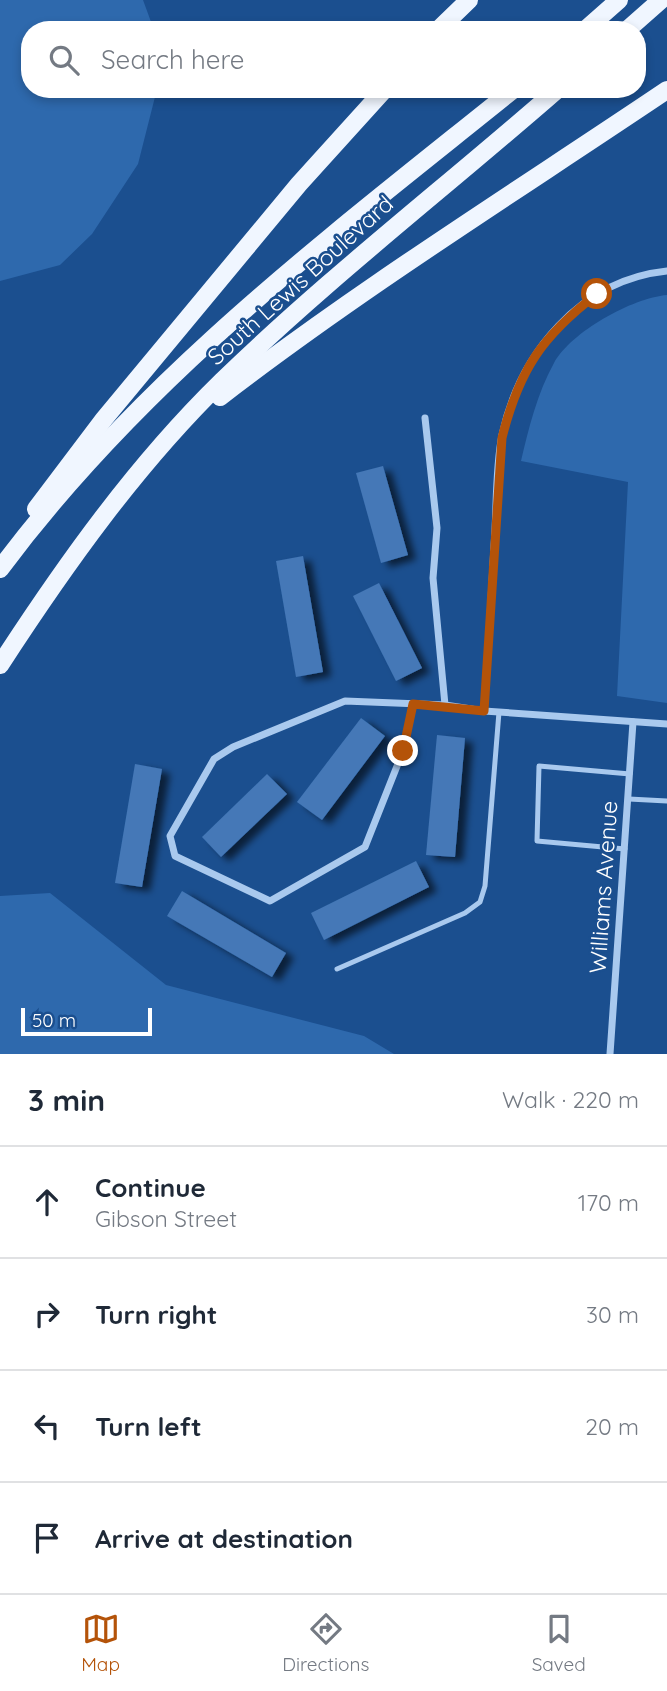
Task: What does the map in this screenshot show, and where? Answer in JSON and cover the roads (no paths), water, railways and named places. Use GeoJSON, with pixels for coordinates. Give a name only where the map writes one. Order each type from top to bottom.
{"type":"FeatureCollection","features":[{"type":"Feature","properties":{"kind":"main road"},"geometry":{"type":"LineString","coordinates":[[447,21],[469,0]]}},
{"type":"Feature","properties":{"kind":"main road"},"geometry":{"type":"LineString","coordinates":[[595,21],[619,0]]}},
{"type":"Feature","properties":{"kind":"main road"},"geometry":{"type":"LineString","coordinates":[[637,21],[661,0]]}},
{"type":"Feature","properties":{"kind":"main road"},"geometry":{"type":"LineString","coordinates":[[176,431],[278,353],[667,90]]}},
{"type":"Feature","properties":{"kind":"main road"},"geometry":{"type":"LineString","coordinates":[[0,563],[48,490],[104,419],[299,184],[377,98]]}},
{"type":"Feature","properties":{"kind":"main road","name":"South Lewis Boulevard"},"geometry":{"type":"LineString","coordinates":[[0,569],[87,463],[219,329],[503,98]]}},
{"type":"Feature","properties":{"kind":"main road","name":"South Lewis Boulevard"},"geometry":{"type":"LineString","coordinates":[[0,665],[58,577],[176,431],[278,327],[547,98]]}},
{"type":"Feature","properties":{"kind":"street"},"geometry":{"type":"LineString","coordinates":[[484,711],[502,438],[522,374],[543,342],[565,318],[597,294],[643,273],[667,271]]}},
{"type":"Feature","properties":{"kind":"street"},"geometry":{"type":"LineString","coordinates":[[425,418],[438,528],[433,578],[445,705]]}},
{"type":"Feature","properties":{"kind":"street"},"geometry":{"type":"LineString","coordinates":[[413,704],[403,751],[365,847],[270,901],[175,856],[170,836],[214,760],[233,747],[345,701],[445,705],[484,711],[667,724]]}},
{"type":"Feature","properties":{"kind":"street","name":"Williams Avenue"},"geometry":{"type":"LineString","coordinates":[[610,1054],[633,722]]}},
{"type":"Feature","properties":{"kind":"lane"},"geometry":{"type":"LineString","coordinates":[[337,969],[465,913],[480,902],[485,886],[499,712]]}},
{"type":"Feature","properties":{"kind":"lane"},"geometry":{"type":"LineString","coordinates":[[625,849],[537,841],[539,766],[629,774]]}},
{"type":"Feature","properties":{"kind":"lane"},"geometry":{"type":"LineString","coordinates":[[629,799],[667,801]]}}]}
